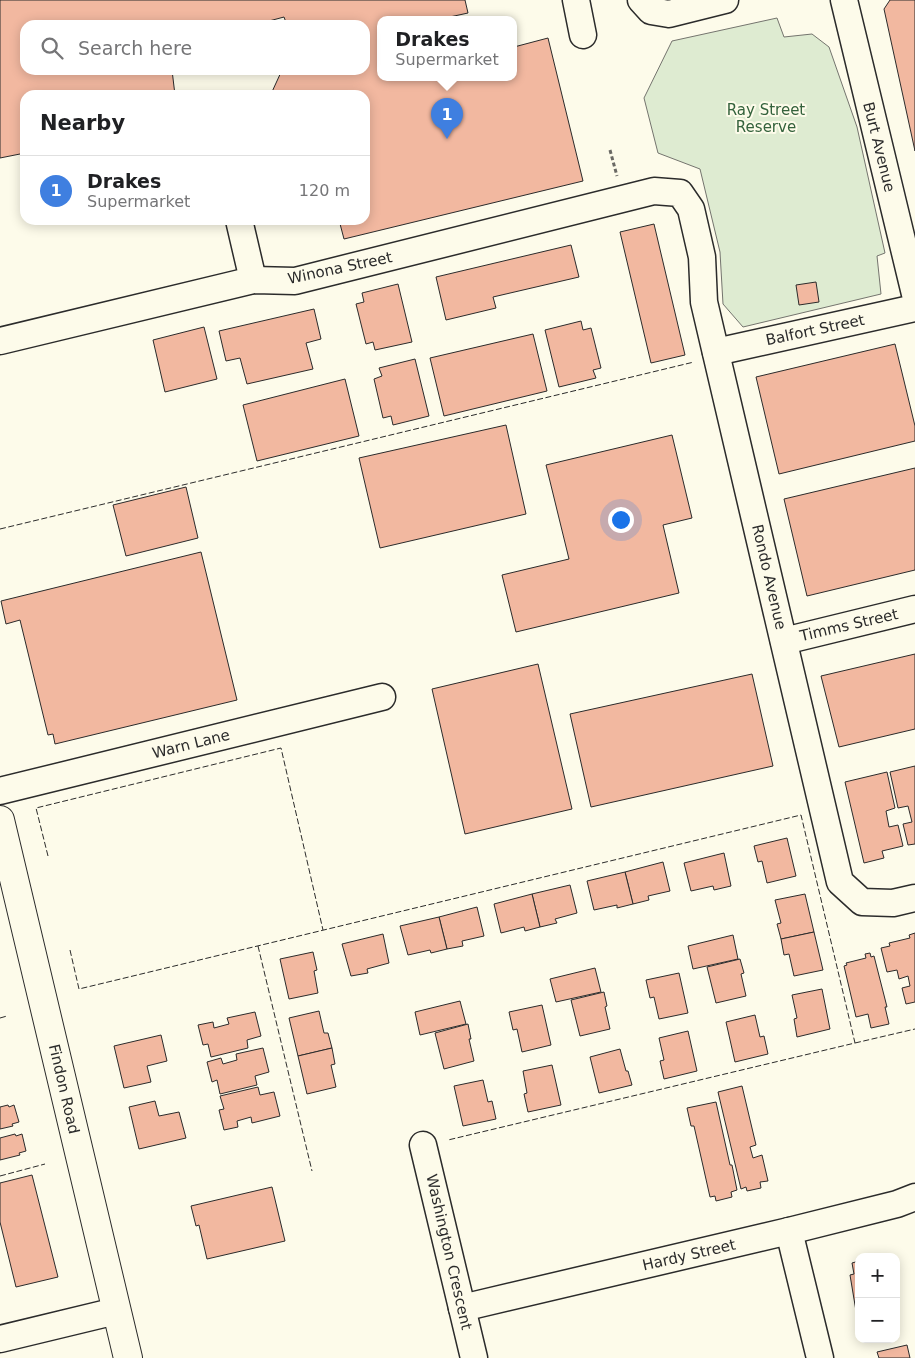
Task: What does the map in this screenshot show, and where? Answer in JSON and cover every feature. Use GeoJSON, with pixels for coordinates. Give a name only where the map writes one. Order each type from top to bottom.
{"type":"FeatureCollection","features":[{"type":"Feature","properties":{"kind":"main road","name":"Findon Road"},"geometry":{"type":"LineString","coordinates":[[0,820],[128,1358]]}},
{"type":"Feature","properties":{"kind":"street"},"geometry":{"type":"LineString","coordinates":[[576,0],[583,35]]}},
{"type":"Feature","properties":{"kind":"street"},"geometry":{"type":"LineString","coordinates":[[646,6],[669,14],[726,0]]}},
{"type":"Feature","properties":{"kind":"street","name":"Burt Avenue"},"geometry":{"type":"LineString","coordinates":[[844,0],[915,294]]}},
{"type":"Feature","properties":{"kind":"street","name":"Winona Street"},"geometry":{"type":"LineString","coordinates":[[0,341],[253,280],[295,281],[654,191],[680,194]]}},
{"type":"Feature","properties":{"kind":"street","name":"Rondo Avenue"},"geometry":{"type":"LineString","coordinates":[[680,194],[691,208],[702,257],[704,302],[840,882],[862,902],[893,903],[915,898]]}},
{"type":"Feature","properties":{"kind":"street"},"geometry":{"type":"LineString","coordinates":[[240,225],[253,280]]}},
{"type":"Feature","properties":{"kind":"street","name":"Balfort Street"},"geometry":{"type":"LineString","coordinates":[[716,352],[915,308]]}},
{"type":"Feature","properties":{"kind":"street","name":"Timms Street"},"geometry":{"type":"LineString","coordinates":[[784,641],[915,609]]}},
{"type":"Feature","properties":{"kind":"street","name":"Warn Lane"},"geometry":{"type":"LineString","coordinates":[[0,791],[382,697]]}},
{"type":"Feature","properties":{"kind":"street","name":"Washington Crescent"},"geometry":{"type":"LineString","coordinates":[[424,1145],[474,1358]]}},
{"type":"Feature","properties":{"kind":"street","name":"Hardy Street"},"geometry":{"type":"LineString","coordinates":[[462,1308],[790,1231],[897,1204],[915,1197]]}},
{"type":"Feature","properties":{"kind":"street"},"geometry":{"type":"LineString","coordinates":[[790,1231],[820,1358]]}},
{"type":"Feature","properties":{"kind":"street"},"geometry":{"type":"LineString","coordinates":[[0,1339],[116,1311]]}},
{"type":"Feature","properties":{"kind":"green space","name":"Ray Street Reserve"},"geometry":{"type":"Polygon","coordinates":[[[777,18],[784,37],[812,34],[829,47],[857,127],[885,253],[877,256],[881,294],[743,327],[723,304],[720,252],[700,169],[658,153],[644,98],[672,41],[777,18]]]}},
{"type":"Feature","properties":{"kind":"building"},"geometry":{"type":"Polygon","coordinates":[[[0,0],[465,0],[468,13],[454,16],[377,16],[377,81],[517,81],[517,46],[548,38],[583,181],[344,239],[340,225],[370,225],[370,90],[273,90],[280,75],[370,75],[370,20],[285,20],[284,17],[273,20],[20,20],[20,75],[173,75],[174,90],[20,90],[20,154],[0,158],[0,0]]]}},
{"type":"Feature","properties":{"kind":"building"},"geometry":{"type":"Polygon","coordinates":[[[890,0],[915,0],[915,151],[884,9],[890,0]]]}},
{"type":"Feature","properties":{"kind":"building"},"geometry":{"type":"Polygon","coordinates":[[[654,224],[685,355],[651,363],[620,232],[654,224]]]}},
{"type":"Feature","properties":{"kind":"building"},"geometry":{"type":"Polygon","coordinates":[[[571,245],[579,277],[493,297],[496,308],[446,320],[436,277],[571,245]]]}},
{"type":"Feature","properties":{"kind":"building"},"geometry":{"type":"Polygon","coordinates":[[[816,282],[819,302],[799,305],[796,285],[816,282]]]}},
{"type":"Feature","properties":{"kind":"building"},"geometry":{"type":"Polygon","coordinates":[[[398,284],[412,342],[375,350],[373,342],[366,344],[356,304],[364,302],[362,293],[398,284]]]}},
{"type":"Feature","properties":{"kind":"building"},"geometry":{"type":"Polygon","coordinates":[[[314,309],[321,339],[306,343],[313,369],[247,384],[240,358],[226,361],[219,331],[314,309]]]}},
{"type":"Feature","properties":{"kind":"building"},"geometry":{"type":"Polygon","coordinates":[[[581,321],[583,330],[591,328],[601,368],[593,370],[596,378],[559,387],[545,330],[581,321]]]}},
{"type":"Feature","properties":{"kind":"building"},"geometry":{"type":"Polygon","coordinates":[[[204,327],[217,379],[165,392],[153,340],[204,327]]]}},
{"type":"Feature","properties":{"kind":"building"},"geometry":{"type":"Polygon","coordinates":[[[533,334],[547,391],[444,416],[430,358],[533,334]]]}},
{"type":"Feature","properties":{"kind":"building"},"geometry":{"type":"Polygon","coordinates":[[[895,344],[915,426],[915,441],[779,474],[756,377],[895,344]]]}},
{"type":"Feature","properties":{"kind":"building"},"geometry":{"type":"Polygon","coordinates":[[[415,359],[429,416],[393,425],[391,416],[383,418],[374,379],[382,376],[379,368],[415,359]]]}},
{"type":"Feature","properties":{"kind":"building"},"geometry":{"type":"Polygon","coordinates":[[[345,379],[359,436],[257,461],[243,405],[345,379]]]}},
{"type":"Feature","properties":{"kind":"building"},"geometry":{"type":"Polygon","coordinates":[[[506,425],[526,514],[380,548],[359,458],[506,425]]]}},
{"type":"Feature","properties":{"kind":"building"},"geometry":{"type":"Polygon","coordinates":[[[672,435],[692,518],[663,525],[679,593],[516,632],[502,575],[569,559],[546,465],[672,435]]]}},
{"type":"Feature","properties":{"kind":"building"},"geometry":{"type":"Polygon","coordinates":[[[915,468],[915,570],[807,596],[784,499],[915,468]]]}},
{"type":"Feature","properties":{"kind":"building"},"geometry":{"type":"Polygon","coordinates":[[[186,487],[198,538],[126,556],[113,505],[186,487]]]}},
{"type":"Feature","properties":{"kind":"building"},"geometry":{"type":"Polygon","coordinates":[[[201,552],[237,700],[55,744],[53,734],[48,735],[20,620],[6,624],[1,601],[201,552]]]}},
{"type":"Feature","properties":{"kind":"building"},"geometry":{"type":"Polygon","coordinates":[[[915,654],[915,729],[839,747],[821,676],[915,654]]]}},
{"type":"Feature","properties":{"kind":"building"},"geometry":{"type":"Polygon","coordinates":[[[538,664],[572,809],[465,834],[432,689],[538,664]]]}},
{"type":"Feature","properties":{"kind":"building"},"geometry":{"type":"Polygon","coordinates":[[[752,674],[773,766],[591,807],[570,714],[752,674]]]}},
{"type":"Feature","properties":{"kind":"building"},"geometry":{"type":"Polygon","coordinates":[[[915,766],[915,844],[908,845],[903,824],[912,822],[908,806],[898,808],[890,772],[915,766]]]}},
{"type":"Feature","properties":{"kind":"building"},"geometry":{"type":"Polygon","coordinates":[[[887,772],[895,808],[886,811],[889,827],[898,825],[903,846],[882,851],[884,858],[864,863],[845,782],[887,772]]]}},
{"type":"Feature","properties":{"kind":"building"},"geometry":{"type":"Polygon","coordinates":[[[787,838],[796,876],[767,883],[762,861],[758,862],[754,846],[787,838]]]}},
{"type":"Feature","properties":{"kind":"building"},"geometry":{"type":"Polygon","coordinates":[[[724,853],[731,886],[714,890],[713,886],[691,891],[684,863],[724,853]]]}},
{"type":"Feature","properties":{"kind":"building"},"geometry":{"type":"Polygon","coordinates":[[[663,862],[670,891],[648,896],[649,900],[633,904],[625,872],[663,862]]]}},
{"type":"Feature","properties":{"kind":"building"},"geometry":{"type":"Polygon","coordinates":[[[625,872],[633,904],[617,908],[617,905],[594,910],[587,881],[625,872]]]}},
{"type":"Feature","properties":{"kind":"building"},"geometry":{"type":"Polygon","coordinates":[[[570,885],[577,913],[555,919],[557,923],[540,927],[532,894],[570,885]]]}},
{"type":"Feature","properties":{"kind":"building"},"geometry":{"type":"Polygon","coordinates":[[[532,894],[540,927],[525,931],[524,927],[501,933],[494,904],[532,894]]]}},
{"type":"Feature","properties":{"kind":"building"},"geometry":{"type":"Polygon","coordinates":[[[805,894],[814,932],[781,939],[777,924],[781,923],[775,900],[805,894]]]}},
{"type":"Feature","properties":{"kind":"building"},"geometry":{"type":"Polygon","coordinates":[[[477,907],[484,936],[462,941],[463,946],[447,949],[439,917],[477,907]]]}},
{"type":"Feature","properties":{"kind":"building"},"geometry":{"type":"Polygon","coordinates":[[[439,917],[447,949],[431,953],[430,950],[408,955],[400,926],[439,917]]]}},
{"type":"Feature","properties":{"kind":"building"},"geometry":{"type":"Polygon","coordinates":[[[814,932],[823,970],[794,976],[789,954],[784,955],[781,939],[814,932]]]}},
{"type":"Feature","properties":{"kind":"building"},"geometry":{"type":"Polygon","coordinates":[[[915,933],[915,1002],[906,1004],[902,988],[910,986],[908,976],[899,979],[897,970],[887,972],[881,948],[890,946],[889,943],[910,938],[909,935],[915,933]]]}},
{"type":"Feature","properties":{"kind":"building"},"geometry":{"type":"Polygon","coordinates":[[[383,934],[389,963],[367,969],[368,973],[351,976],[342,944],[383,934]]]}},
{"type":"Feature","properties":{"kind":"building"},"geometry":{"type":"Polygon","coordinates":[[[733,935],[738,959],[693,969],[688,946],[733,935]]]}},
{"type":"Feature","properties":{"kind":"building"},"geometry":{"type":"Polygon","coordinates":[[[313,952],[317,970],[314,971],[318,993],[289,999],[280,959],[313,952]]]}},
{"type":"Feature","properties":{"kind":"building"},"geometry":{"type":"Polygon","coordinates":[[[870,953],[871,957],[874,956],[887,1007],[885,1007],[889,1024],[871,1028],[868,1014],[856,1017],[844,966],[847,965],[846,963],[866,958],[865,954],[870,953]]]}},
{"type":"Feature","properties":{"kind":"building"},"geometry":{"type":"Polygon","coordinates":[[[740,959],[744,973],[741,974],[746,996],[716,1003],[707,967],[740,959]]]}},
{"type":"Feature","properties":{"kind":"building"},"geometry":{"type":"Polygon","coordinates":[[[595,968],[601,992],[556,1002],[550,979],[595,968]]]}},
{"type":"Feature","properties":{"kind":"building"},"geometry":{"type":"Polygon","coordinates":[[[679,973],[688,1013],[659,1019],[654,997],[650,998],[646,980],[679,973]]]}},
{"type":"Feature","properties":{"kind":"building"},"geometry":{"type":"Polygon","coordinates":[[[822,989],[830,1029],[797,1037],[794,1019],[797,1018],[792,995],[822,989]]]}},
{"type":"Feature","properties":{"kind":"building"},"geometry":{"type":"Polygon","coordinates":[[[604,992],[610,1029],[580,1036],[571,1000],[604,992]]]}},
{"type":"Feature","properties":{"kind":"building"},"geometry":{"type":"Polygon","coordinates":[[[460,1001],[466,1024],[420,1035],[415,1012],[460,1001]]]}},
{"type":"Feature","properties":{"kind":"building"},"geometry":{"type":"Polygon","coordinates":[[[542,1005],[551,1045],[522,1052],[517,1029],[513,1030],[509,1012],[542,1005]]]}},
{"type":"Feature","properties":{"kind":"building"},"geometry":{"type":"Polygon","coordinates":[[[319,1011],[324,1033],[328,1033],[332,1048],[298,1056],[289,1018],[319,1011]]]}},
{"type":"Feature","properties":{"kind":"building"},"geometry":{"type":"Polygon","coordinates":[[[255,1012],[261,1036],[247,1040],[248,1048],[211,1057],[208,1044],[203,1045],[198,1025],[213,1022],[214,1028],[229,1024],[227,1018],[255,1012]]]}},
{"type":"Feature","properties":{"kind":"building"},"geometry":{"type":"Polygon","coordinates":[[[755,1015],[760,1037],[764,1036],[768,1054],[735,1062],[726,1022],[755,1015]]]}},
{"type":"Feature","properties":{"kind":"building"},"geometry":{"type":"Polygon","coordinates":[[[468,1024],[474,1061],[444,1069],[435,1033],[468,1024]]]}},
{"type":"Feature","properties":{"kind":"building"},"geometry":{"type":"Polygon","coordinates":[[[688,1031],[697,1071],[664,1079],[660,1061],[664,1060],[659,1038],[688,1031]]]}},
{"type":"Feature","properties":{"kind":"building"},"geometry":{"type":"Polygon","coordinates":[[[161,1035],[167,1061],[147,1066],[151,1082],[124,1088],[114,1046],[161,1035]]]}},
{"type":"Feature","properties":{"kind":"building"},"geometry":{"type":"Polygon","coordinates":[[[263,1048],[269,1072],[255,1076],[257,1085],[220,1094],[217,1080],[212,1082],[207,1062],[221,1058],[223,1064],[237,1060],[236,1054],[263,1048]]]}},
{"type":"Feature","properties":{"kind":"building"},"geometry":{"type":"Polygon","coordinates":[[[332,1048],[335,1064],[331,1065],[336,1087],[307,1094],[298,1056],[332,1048]]]}},
{"type":"Feature","properties":{"kind":"building"},"geometry":{"type":"Polygon","coordinates":[[[620,1049],[632,1085],[599,1093],[590,1057],[620,1049]]]}},
{"type":"Feature","properties":{"kind":"building"},"geometry":{"type":"Polygon","coordinates":[[[552,1065],[561,1105],[528,1112],[524,1094],[527,1093],[523,1071],[552,1065]]]}},
{"type":"Feature","properties":{"kind":"building"},"geometry":{"type":"Polygon","coordinates":[[[483,1080],[488,1102],[492,1101],[496,1119],[463,1126],[454,1086],[483,1080]]]}},
{"type":"Feature","properties":{"kind":"building"},"geometry":{"type":"Polygon","coordinates":[[[742,1086],[756,1145],[750,1147],[753,1158],[762,1155],[768,1181],[760,1182],[761,1188],[747,1191],[746,1187],[741,1189],[718,1092],[742,1086]]]}},
{"type":"Feature","properties":{"kind":"building"},"geometry":{"type":"Polygon","coordinates":[[[258,1087],[260,1095],[274,1092],[280,1116],[252,1123],[251,1117],[237,1121],[238,1127],[224,1130],[219,1110],[224,1109],[220,1096],[258,1087]]]}},
{"type":"Feature","properties":{"kind":"building"},"geometry":{"type":"Polygon","coordinates":[[[155,1101],[159,1116],[179,1112],[186,1138],[139,1149],[129,1107],[155,1101]]]}},
{"type":"Feature","properties":{"kind":"building"},"geometry":{"type":"Polygon","coordinates":[[[716,1102],[737,1190],[731,1192],[732,1197],[716,1201],[715,1196],[710,1197],[694,1126],[691,1126],[687,1108],[716,1102]]]}},
{"type":"Feature","properties":{"kind":"building"},"geometry":{"type":"Polygon","coordinates":[[[8,1105],[9,1107],[14,1105],[19,1122],[12,1124],[13,1126],[0,1129],[0,1107],[8,1105]]]}},
{"type":"Feature","properties":{"kind":"building"},"geometry":{"type":"Polygon","coordinates":[[[15,1134],[16,1136],[22,1134],[26,1151],[19,1153],[20,1155],[0,1160],[0,1138],[15,1134]]]}},
{"type":"Feature","properties":{"kind":"building"},"geometry":{"type":"Polygon","coordinates":[[[32,1175],[58,1277],[16,1287],[0,1222],[0,1183],[32,1175]]]}},
{"type":"Feature","properties":{"kind":"building"},"geometry":{"type":"Polygon","coordinates":[[[272,1187],[285,1241],[207,1259],[199,1225],[196,1226],[191,1206],[272,1187]]]}},
{"type":"Feature","properties":{"kind":"building"},"geometry":{"type":"Polygon","coordinates":[[[855,1262],[855,1305],[850,1275],[854,1274],[852,1263],[855,1262]]]}},
{"type":"Feature","properties":{"kind":"building"},"geometry":{"type":"Polygon","coordinates":[[[907,1345],[910,1358],[879,1358],[877,1352],[907,1345]]]}},
{"type":"Feature","properties":{"kind":"fence"},"geometry":{"type":"LineString","coordinates":[[0,529],[694,362]]}},
{"type":"Feature","properties":{"kind":"fence"},"geometry":{"type":"LineString","coordinates":[[48,856],[36,808],[281,748],[323,930]]}},
{"type":"Feature","properties":{"kind":"fence"},"geometry":{"type":"LineString","coordinates":[[70,950],[79,989],[801,815],[855,1043],[448,1140]]}},
{"type":"Feature","properties":{"kind":"fence"},"geometry":{"type":"LineString","coordinates":[[258,946],[312,1171]]}},
{"type":"Feature","properties":{"kind":"fence"},"geometry":{"type":"LineString","coordinates":[[0,1018],[7,1016]]}},
{"type":"Feature","properties":{"kind":"fence"},"geometry":{"type":"LineString","coordinates":[[855,1043],[915,1029]]}},
{"type":"Feature","properties":{"kind":"fence"},"geometry":{"type":"LineString","coordinates":[[0,1176],[45,1164]]}},
{"type":"Feature","properties":{"kind":"place","name":"Drakes"},"geometry":{"type":"Point","coordinates":[447,139]}}]}
